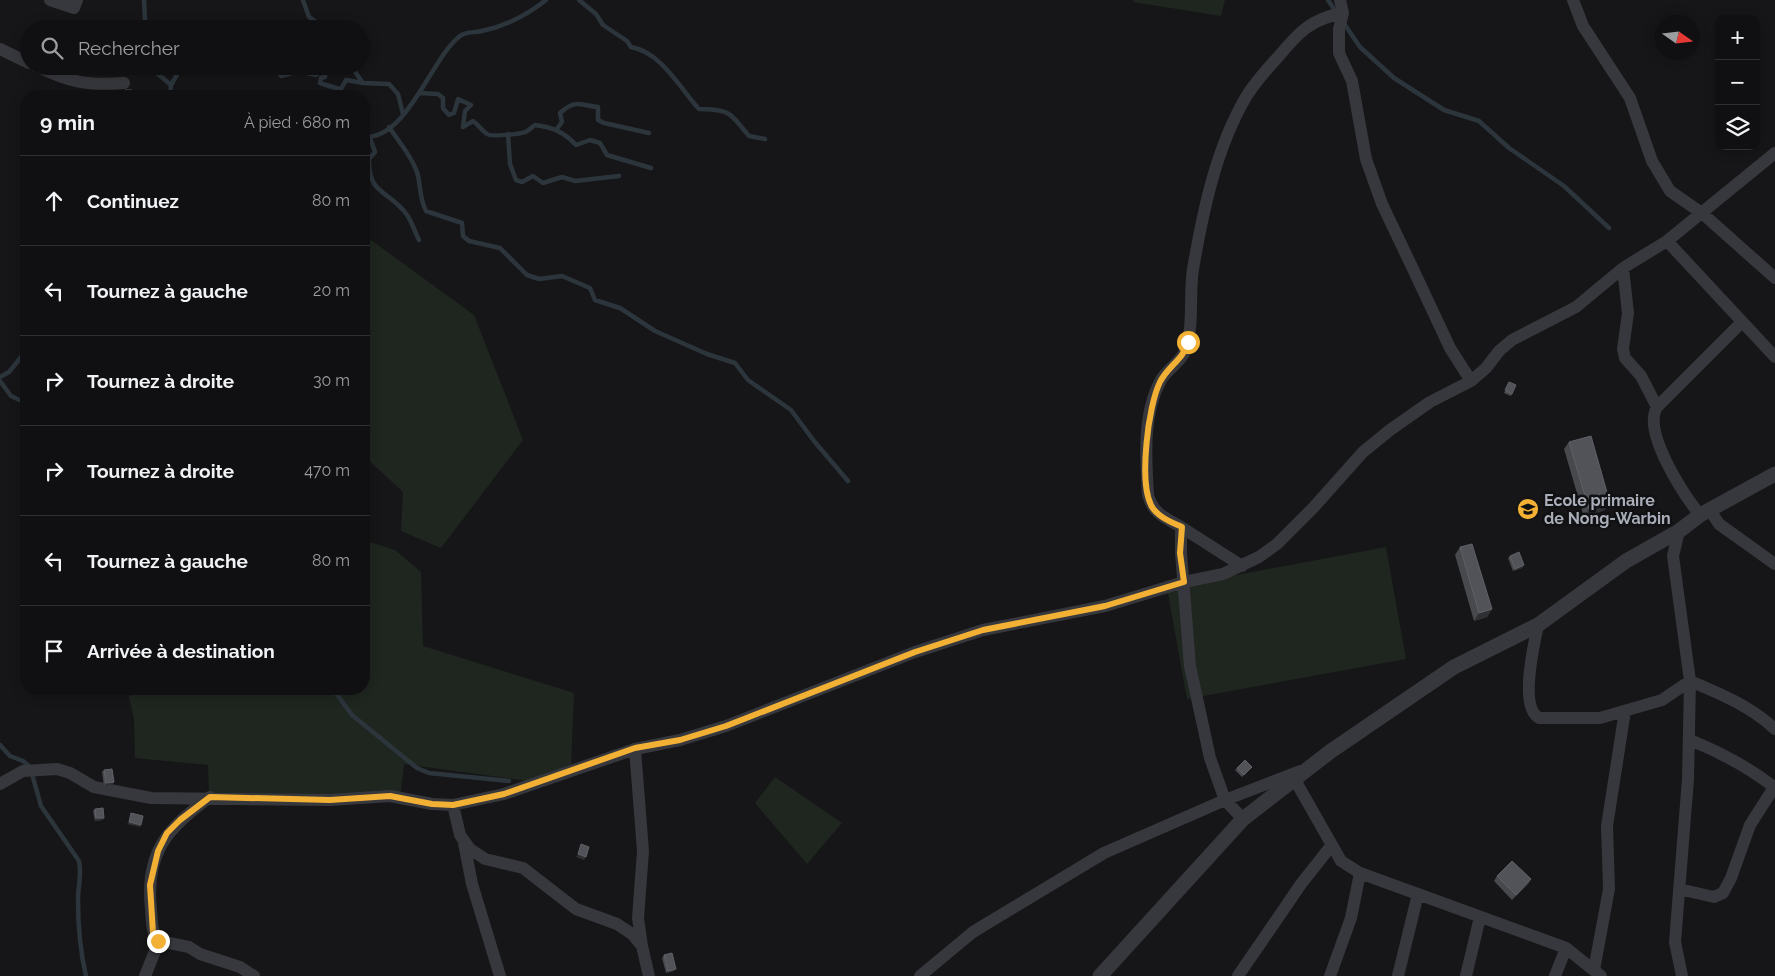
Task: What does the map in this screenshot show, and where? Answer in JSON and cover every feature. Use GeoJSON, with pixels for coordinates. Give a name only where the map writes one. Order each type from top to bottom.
{"type":"FeatureCollection","features":[{"type":"Feature","properties":{"kind":"street"},"geometry":{"type":"LineString","coordinates":[[50,0],[74,8],[77,0]]}},
{"type":"Feature","properties":{"kind":"street"},"geometry":{"type":"LineString","coordinates":[[1340,0],[1343,13],[1339,29],[1339,53],[1352,81],[1366,159],[1382,204],[1450,348],[1471,381]]}},
{"type":"Feature","properties":{"kind":"street"},"geometry":{"type":"LineString","coordinates":[[1573,0],[1583,26],[1630,98],[1652,161],[1660,177],[1676,197],[1703,214],[1775,278]]}},
{"type":"Feature","properties":{"kind":"street"},"geometry":{"type":"LineString","coordinates":[[1242,566],[1182,527],[1159,515],[1151,506],[1147,478],[1149,421],[1154,395],[1161,379],[1186,350],[1192,272],[1208,198],[1236,116],[1261,75],[1292,41],[1313,22],[1343,13]]}},
{"type":"Feature","properties":{"kind":"street"},"geometry":{"type":"LineString","coordinates":[[0,49],[20,59]]}},
{"type":"Feature","properties":{"kind":"street"},"geometry":{"type":"LineString","coordinates":[[55,75],[64,79],[94,85],[124,83]]}},
{"type":"Feature","properties":{"kind":"street"},"geometry":{"type":"LineString","coordinates":[[0,784],[23,771],[57,769],[70,773],[94,787],[151,798],[210,797],[330,800],[390,796],[432,804],[453,805],[504,794],[635,748],[680,740],[726,726],[915,652],[983,630],[1105,606],[1184,582],[1210,577],[1242,566],[1277,544],[1293,529],[1363,452],[1430,402],[1471,381],[1512,340],[1576,307],[1623,268],[1666,242],[1703,214],[1775,153]]}},
{"type":"Feature","properties":{"kind":"street"},"geometry":{"type":"LineString","coordinates":[[1666,242],[1775,357]]}},
{"type":"Feature","properties":{"kind":"street"},"geometry":{"type":"LineString","coordinates":[[1623,268],[1628,313],[1622,349],[1625,358],[1641,376],[1657,407]]}},
{"type":"Feature","properties":{"kind":"street"},"geometry":{"type":"LineString","coordinates":[[1742,322],[1657,407],[1654,413],[1654,422],[1665,458],[1684,495],[1719,524],[1775,564]]}},
{"type":"Feature","properties":{"kind":"street"},"geometry":{"type":"LineString","coordinates":[[1100,976],[1244,819],[1331,751],[1454,667],[1538,625],[1626,561],[1679,531],[1705,513],[1775,474]]}},
{"type":"Feature","properties":{"kind":"street"},"geometry":{"type":"LineString","coordinates":[[1182,527],[1180,553],[1190,666],[1210,758],[1225,800],[1244,819]]}},
{"type":"Feature","properties":{"kind":"street"},"geometry":{"type":"LineString","coordinates":[[1679,531],[1673,556],[1690,681],[1690,740],[1676,950],[1682,976]]}},
{"type":"Feature","properties":{"kind":"street"},"geometry":{"type":"LineString","coordinates":[[1538,625],[1531,659],[1529,703],[1534,716],[1546,719],[1600,718],[1662,700],[1690,681]]}},
{"type":"Feature","properties":{"kind":"street"},"geometry":{"type":"LineString","coordinates":[[1690,681],[1745,706],[1775,729]]}},
{"type":"Feature","properties":{"kind":"street"},"geometry":{"type":"LineString","coordinates":[[1598,973],[1609,889],[1607,826],[1625,711]]}},
{"type":"Feature","properties":{"kind":"street"},"geometry":{"type":"LineString","coordinates":[[1679,889],[1714,897],[1723,893],[1731,878],[1750,825],[1775,787],[1728,757],[1690,740]]}},
{"type":"Feature","properties":{"kind":"street"},"geometry":{"type":"LineString","coordinates":[[635,748],[642,851],[638,918],[648,971],[658,976]]}},
{"type":"Feature","properties":{"kind":"street"},"geometry":{"type":"LineString","coordinates":[[920,976],[973,932],[1104,853],[1225,800],[1316,764]]}},
{"type":"Feature","properties":{"kind":"street"},"geometry":{"type":"LineString","coordinates":[[1295,780],[1341,861],[1360,873],[1566,948],[1598,973]]}},
{"type":"Feature","properties":{"kind":"street"},"geometry":{"type":"LineString","coordinates":[[210,797],[180,820],[167,833],[158,851],[150,885],[153,933],[158,941],[189,947],[200,954],[240,967],[254,976]]}},
{"type":"Feature","properties":{"kind":"street"},"geometry":{"type":"LineString","coordinates":[[453,805],[464,842],[472,884],[500,976]]}},
{"type":"Feature","properties":{"kind":"street"},"geometry":{"type":"LineString","coordinates":[[464,842],[485,859],[523,868],[576,909],[617,924],[632,934],[642,946]]}},
{"type":"Feature","properties":{"kind":"street"},"geometry":{"type":"LineString","coordinates":[[1238,976],[1301,884],[1331,846]]}},
{"type":"Feature","properties":{"kind":"street"},"geometry":{"type":"LineString","coordinates":[[1330,976],[1351,918],[1360,873]]}},
{"type":"Feature","properties":{"kind":"street"},"geometry":{"type":"LineString","coordinates":[[1398,976],[1418,894]]}},
{"type":"Feature","properties":{"kind":"street"},"geometry":{"type":"LineString","coordinates":[[1466,976],[1480,917]]}},
{"type":"Feature","properties":{"kind":"street"},"geometry":{"type":"LineString","coordinates":[[145,976],[158,941]]}},
{"type":"Feature","properties":{"kind":"street"},"geometry":{"type":"LineString","coordinates":[[1555,976],[1566,948]]}},
{"type":"Feature","properties":{"kind":"shaded area"},"geometry":{"type":"Polygon","coordinates":[[[1133,0],[1225,0],[1221,16],[1133,2],[1133,0]]]}},
{"type":"Feature","properties":{"kind":"shaded area"},"geometry":{"type":"Polygon","coordinates":[[[370,239],[474,315],[523,440],[441,548],[401,531],[403,492],[370,462],[370,239]]]}},
{"type":"Feature","properties":{"kind":"shaded area"},"geometry":{"type":"Polygon","coordinates":[[[370,542],[395,550],[421,572],[423,646],[574,693],[571,770],[529,781],[404,764],[400,798],[209,799],[208,765],[135,758],[134,719],[130,695],[370,695],[370,542]]]}},
{"type":"Feature","properties":{"kind":"shaded area"},"geometry":{"type":"Polygon","coordinates":[[[1386,547],[1406,659],[1187,699],[1167,588],[1386,547]]]}},
{"type":"Feature","properties":{"kind":"shaded area"},"geometry":{"type":"Polygon","coordinates":[[[775,777],[842,823],[807,864],[755,803],[775,777]]]}},
{"type":"Feature","properties":{"kind":"building"},"geometry":{"type":"Polygon","coordinates":[[[1509,382],[1516,385],[1512,394],[1505,390],[1509,382]]]}},
{"type":"Feature","properties":{"kind":"building"},"geometry":{"type":"Polygon","coordinates":[[[1591,436],[1610,503],[1589,509],[1569,442],[1591,436]]]}},
{"type":"Feature","properties":{"kind":"building"},"geometry":{"type":"Polygon","coordinates":[[[1472,544],[1492,609],[1479,613],[1460,547],[1472,544]]]}},
{"type":"Feature","properties":{"kind":"building"},"geometry":{"type":"Polygon","coordinates":[[[1519,552],[1524,565],[1515,569],[1510,556],[1519,552]]]}},
{"type":"Feature","properties":{"kind":"building"},"geometry":{"type":"Polygon","coordinates":[[[1245,760],[1252,767],[1244,775],[1237,768],[1245,760]]]}},
{"type":"Feature","properties":{"kind":"building"},"geometry":{"type":"Polygon","coordinates":[[[112,769],[114,782],[106,783],[104,770],[112,769]]]}},
{"type":"Feature","properties":{"kind":"building"},"geometry":{"type":"Polygon","coordinates":[[[103,808],[104,818],[96,818],[95,809],[103,808]]]}},
{"type":"Feature","properties":{"kind":"building"},"geometry":{"type":"Polygon","coordinates":[[[131,813],[143,816],[141,825],[129,822],[131,813]]]}},
{"type":"Feature","properties":{"kind":"building"},"geometry":{"type":"Polygon","coordinates":[[[581,844],[589,847],[586,857],[578,854],[581,844]]]}},
{"type":"Feature","properties":{"kind":"building"},"geometry":{"type":"Polygon","coordinates":[[[1512,861],[1531,879],[1516,895],[1497,876],[1512,861]]]}},
{"type":"Feature","properties":{"kind":"building"},"geometry":{"type":"Polygon","coordinates":[[[672,953],[676,969],[668,971],[664,955],[672,953]]]}},
{"type":"Feature","properties":{"kind":"waterway"},"geometry":{"type":"LineString","coordinates":[[144,0],[145,20]]}},
{"type":"Feature","properties":{"kind":"waterway"},"geometry":{"type":"LineString","coordinates":[[303,0],[309,17],[314,20]]}},
{"type":"Feature","properties":{"kind":"waterway"},"geometry":{"type":"LineString","coordinates":[[370,136],[379,134],[393,126],[406,112],[449,47],[462,34],[479,32],[508,23],[546,0]]}},
{"type":"Feature","properties":{"kind":"waterway"},"geometry":{"type":"LineString","coordinates":[[579,0],[596,14],[603,25],[627,41],[631,47],[642,50],[661,63],[699,109],[723,111],[733,117],[749,136],[765,139]]}},
{"type":"Feature","properties":{"kind":"waterway"},"geometry":{"type":"LineString","coordinates":[[1328,0],[1336,12]]}},
{"type":"Feature","properties":{"kind":"waterway"},"geometry":{"type":"LineString","coordinates":[[1343,22],[1360,47],[1394,78],[1444,110],[1479,121],[1509,148],[1564,186],[1609,228]]}},
{"type":"Feature","properties":{"kind":"waterway"},"geometry":{"type":"LineString","coordinates":[[159,75],[171,85],[171,90]]}},
{"type":"Feature","properties":{"kind":"waterway"},"geometry":{"type":"LineString","coordinates":[[171,85],[177,75]]}},
{"type":"Feature","properties":{"kind":"waterway"},"geometry":{"type":"LineString","coordinates":[[280,75],[285,75]]}},
{"type":"Feature","properties":{"kind":"waterway"},"geometry":{"type":"LineString","coordinates":[[325,75],[325,77],[321,78],[320,83],[341,89],[346,80],[363,83]]}},
{"type":"Feature","properties":{"kind":"waterway"},"geometry":{"type":"LineString","coordinates":[[357,75],[363,83],[389,84],[398,94],[403,114]]}},
{"type":"Feature","properties":{"kind":"waterway"},"geometry":{"type":"LineString","coordinates":[[419,93],[438,94],[443,98],[443,108],[449,115],[454,113],[458,99],[471,105],[465,111],[463,127],[473,121],[489,135],[522,133],[535,125],[547,127],[562,133],[576,145],[590,140],[600,143],[607,155],[651,168]]}},
{"type":"Feature","properties":{"kind":"waterway"},"geometry":{"type":"LineString","coordinates":[[556,130],[562,122],[560,113],[570,106],[578,104],[598,107],[598,120],[604,123],[649,133]]}},
{"type":"Feature","properties":{"kind":"waterway"},"geometry":{"type":"LineString","coordinates":[[389,127],[408,154],[417,172],[422,201],[426,211],[462,223],[463,236],[469,241],[500,248],[527,275],[539,279],[562,276],[590,288],[595,300],[620,308],[655,331],[707,354],[735,363],[748,380],[791,410],[848,481]]}},
{"type":"Feature","properties":{"kind":"waterway"},"geometry":{"type":"LineString","coordinates":[[508,134],[510,164],[516,180],[522,182],[533,176],[543,183],[562,177],[575,181],[619,176]]}},
{"type":"Feature","properties":{"kind":"waterway"},"geometry":{"type":"LineString","coordinates":[[370,138],[375,152],[370,158]]}},
{"type":"Feature","properties":{"kind":"waterway"},"geometry":{"type":"LineString","coordinates":[[370,171],[372,180],[381,192],[394,201],[407,215],[419,240]]}},
{"type":"Feature","properties":{"kind":"waterway"},"geometry":{"type":"LineString","coordinates":[[0,377],[9,372],[20,358]]}},
{"type":"Feature","properties":{"kind":"waterway"},"geometry":{"type":"LineString","coordinates":[[0,381],[11,396],[20,400]]}},
{"type":"Feature","properties":{"kind":"waterway"},"geometry":{"type":"LineString","coordinates":[[337,695],[352,715],[417,768],[429,773],[509,781]]}},
{"type":"Feature","properties":{"kind":"waterway"},"geometry":{"type":"LineString","coordinates":[[0,745],[10,756],[23,761],[30,767],[41,806],[79,861],[79,928],[86,976]]}},
{"type":"Feature","properties":{"kind":"place","name":"Ecole primaire de Nong-Warbin"},"geometry":{"type":"Point","coordinates":[1528,509]}},
{"type":"Feature","properties":{"kind":"route"},"geometry":{"type":"LineString","coordinates":[[158,941],[153,933],[150,885],[158,851],[167,833],[180,820],[210,797],[330,800],[390,796],[432,804],[453,805],[504,794],[635,748],[680,740],[726,726],[915,652],[983,630],[1105,606],[1184,582],[1180,553],[1182,527],[1159,515],[1151,506],[1148,495],[1147,445],[1154,395],[1161,379],[1183,355],[1188,342]]}}]}
